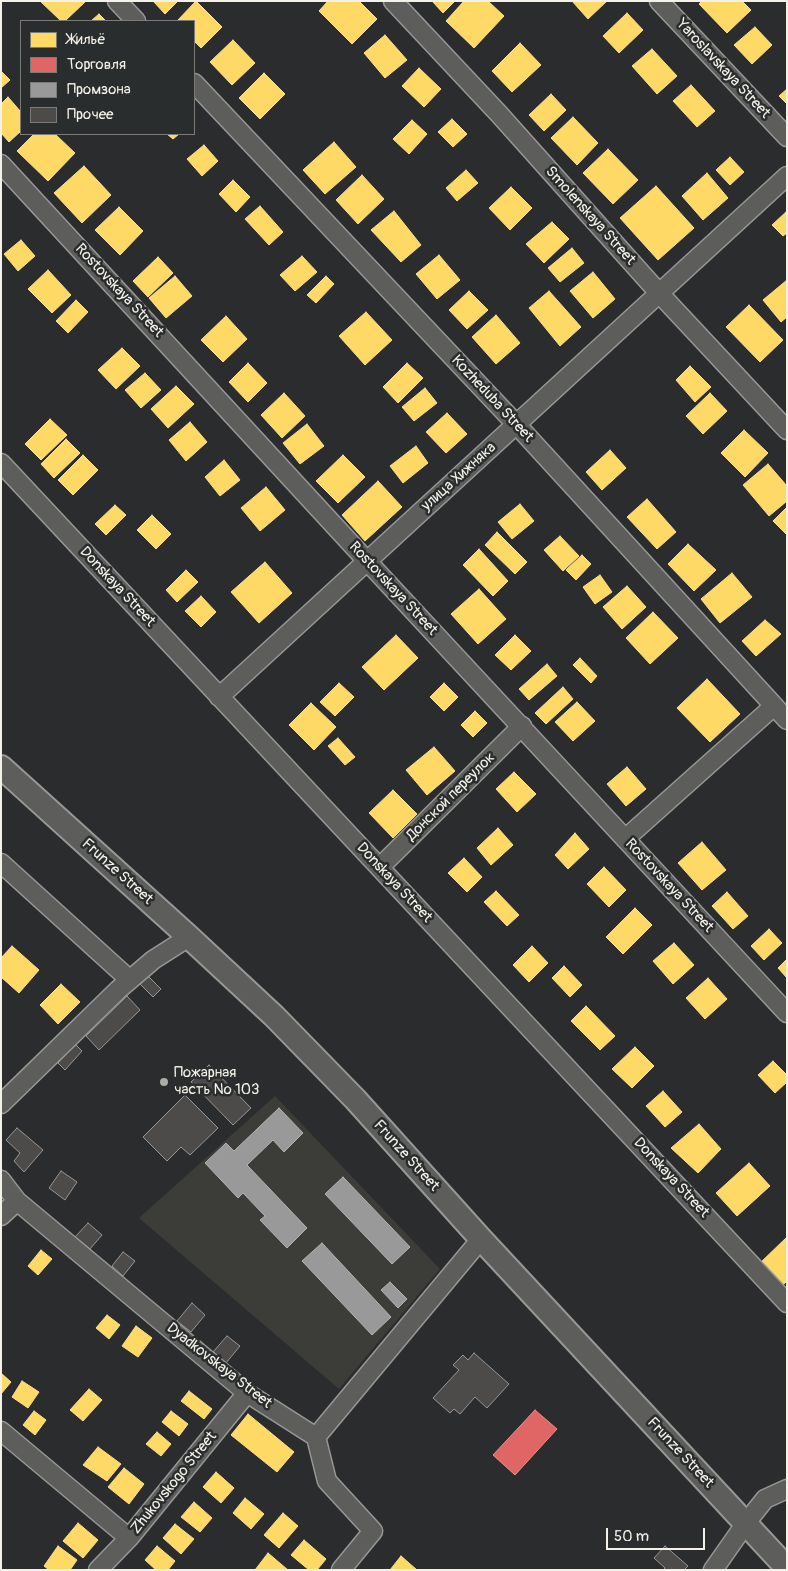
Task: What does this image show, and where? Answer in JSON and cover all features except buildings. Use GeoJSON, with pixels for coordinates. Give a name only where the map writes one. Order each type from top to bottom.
{"type":"FeatureCollection","features":[{"type":"Feature","properties":{"kind":"main road","name":"Frunze Street"},"geometry":{"type":"LineString","coordinates":[[1,767],[190,937],[274,1016],[355,1099],[481,1240],[787,1568]]}},
{"type":"Feature","properties":{"kind":"street"},"geometry":{"type":"LineString","coordinates":[[117,1],[135,20]]}},
{"type":"Feature","properties":{"kind":"street","name":"Smolenskaya Street"},"geometry":{"type":"LineString","coordinates":[[393,1],[506,121],[659,293],[787,430]]}},
{"type":"Feature","properties":{"kind":"street","name":"Yaroslavskaya Street"},"geometry":{"type":"LineString","coordinates":[[659,1],[787,137]]}},
{"type":"Feature","properties":{"kind":"street","name":"Kozheduba Street"},"geometry":{"type":"LineString","coordinates":[[195,84],[516,424],[787,720]]}},
{"type":"Feature","properties":{"kind":"street","name":"Rostovskaya Street"},"geometry":{"type":"LineString","coordinates":[[1,164],[787,1013]]}},
{"type":"Feature","properties":{"kind":"street","name":"улица Хижняка"},"geometry":{"type":"LineString","coordinates":[[219,697],[787,176]]}},
{"type":"Feature","properties":{"kind":"street","name":"Donskaya Street"},"geometry":{"type":"LineString","coordinates":[[1,463],[787,1303]]}},
{"type":"Feature","properties":{"kind":"street"},"geometry":{"type":"LineString","coordinates":[[625,839],[774,706]]}},
{"type":"Feature","properties":{"kind":"street","name":"Донской переулок"},"geometry":{"type":"LineString","coordinates":[[380,867],[522,726]]}},
{"type":"Feature","properties":{"kind":"street"},"geometry":{"type":"LineString","coordinates":[[1,863],[130,980]]}},
{"type":"Feature","properties":{"kind":"street"},"geometry":{"type":"LineString","coordinates":[[1,1104],[130,980],[153,960],[190,937]]}},
{"type":"Feature","properties":{"kind":"street","name":"Dyadkovskaya Street"},"geometry":{"type":"LineString","coordinates":[[1,1180],[17,1201],[247,1392],[316,1437]]}},
{"type":"Feature","properties":{"kind":"street"},"geometry":{"type":"LineString","coordinates":[[1,1216],[17,1201]]}},
{"type":"Feature","properties":{"kind":"street"},"geometry":{"type":"LineString","coordinates":[[341,1570],[373,1531],[326,1482],[316,1437],[481,1240]]}},
{"type":"Feature","properties":{"kind":"street","name":"Zhukovskogo Street"},"geometry":{"type":"LineString","coordinates":[[98,1570],[129,1538],[247,1392]]}},
{"type":"Feature","properties":{"kind":"street"},"geometry":{"type":"LineString","coordinates":[[1,1431],[129,1538]]}},
{"type":"Feature","properties":{"kind":"street"},"geometry":{"type":"LineString","coordinates":[[713,1570],[765,1499],[787,1489]]}},
{"type":"Feature","properties":{"kind":"shaded area"},"geometry":{"type":"Polygon","coordinates":[[[275,1096],[440,1269],[339,1389],[139,1218],[275,1096]]]}},
{"type":"Feature","properties":{"kind":"place","name":"Пожарная часть № 103"},"geometry":{"type":"Point","coordinates":[164,1082]}}]}
